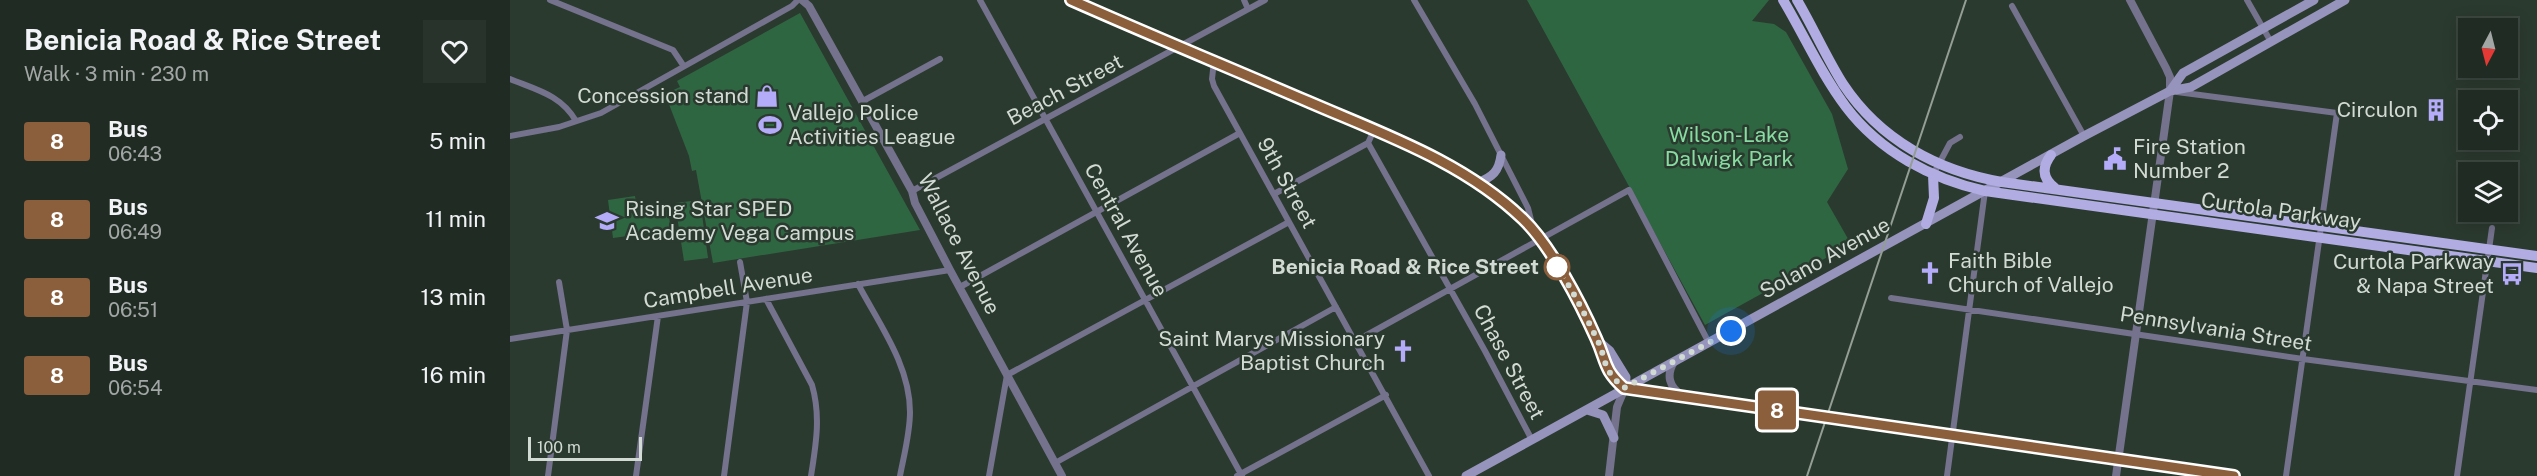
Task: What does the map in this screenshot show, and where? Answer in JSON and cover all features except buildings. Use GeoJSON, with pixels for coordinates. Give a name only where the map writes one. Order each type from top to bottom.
{"type":"FeatureCollection","features":[{"type":"Feature","properties":{"kind":"main road"},"geometry":{"type":"LineString","coordinates":[[1071,0],[1082,2],[1420,150],[1477,183],[1509,206],[1533,229],[1572,291],[1597,340],[1611,377],[1624,388]]}},
{"type":"Feature","properties":{"kind":"main road","name":"Curtola Parkway"},"geometry":{"type":"LineString","coordinates":[[1783,0],[1846,108],[1885,146],[1933,175],[1962,186],[1985,191],[2154,208],[2321,231],[2488,255],[2537,268]]}},
{"type":"Feature","properties":{"kind":"main road","name":"Curtola Parkway"},"geometry":{"type":"LineString","coordinates":[[1797,0],[1856,101],[1891,136],[1937,164],[1976,177],[2055,188],[2154,208]]}},
{"type":"Feature","properties":{"kind":"main road","name":"Solano Avenue"},"geometry":{"type":"LineString","coordinates":[[2170,91],[2183,73],[2314,0]]}},
{"type":"Feature","properties":{"kind":"main road","name":"Solano Avenue"},"geometry":{"type":"LineString","coordinates":[[1466,476],[2084,136],[2170,91],[2191,87],[2345,0]]}},
{"type":"Feature","properties":{"kind":"main road"},"geometry":{"type":"LineString","coordinates":[[2051,154],[2046,161],[2044,171],[2048,183],[2055,188]]}},
{"type":"Feature","properties":{"kind":"main road"},"geometry":{"type":"LineString","coordinates":[[1477,183],[1489,179],[1496,172],[1501,155]]}},
{"type":"Feature","properties":{"kind":"main road"},"geometry":{"type":"LineString","coordinates":[[1926,224],[1934,198],[1933,175]]}},
{"type":"Feature","properties":{"kind":"main road","name":"Curtola Parkway"},"geometry":{"type":"LineString","coordinates":[[2488,255],[2537,256]]}},
{"type":"Feature","properties":{"kind":"main road"},"geometry":{"type":"LineString","coordinates":[[1587,410],[1604,415],[1614,438]]}},
{"type":"Feature","properties":{"kind":"street"},"geometry":{"type":"LineString","coordinates":[[550,0],[673,50],[683,65]]}},
{"type":"Feature","properties":{"kind":"street"},"geometry":{"type":"LineString","coordinates":[[510,136],[559,127],[601,113],[800,0]]}},
{"type":"Feature","properties":{"kind":"street","name":"Wallace Avenue"},"geometry":{"type":"LineString","coordinates":[[800,0],[810,6],[863,101],[912,190],[915,203],[950,270],[1061,474]]}},
{"type":"Feature","properties":{"kind":"street","name":"Central Avenue"},"geometry":{"type":"LineString","coordinates":[[980,0],[1194,386],[1240,475]]}},
{"type":"Feature","properties":{"kind":"street"},"geometry":{"type":"LineString","coordinates":[[1244,0],[1248,9]]}},
{"type":"Feature","properties":{"kind":"street","name":"Beach Street"},"geometry":{"type":"LineString","coordinates":[[912,190],[1265,0]]}},
{"type":"Feature","properties":{"kind":"street"},"geometry":{"type":"LineString","coordinates":[[1414,0],[1475,104],[1528,208],[1533,229]]}},
{"type":"Feature","properties":{"kind":"street"},"geometry":{"type":"LineString","coordinates":[[2116,476],[2170,91],[2170,77],[2130,0]]}},
{"type":"Feature","properties":{"kind":"street"},"geometry":{"type":"LineString","coordinates":[[2247,0],[2271,42]]}},
{"type":"Feature","properties":{"kind":"street"},"geometry":{"type":"LineString","coordinates":[[2012,6],[2084,136]]}},
{"type":"Feature","properties":{"kind":"street"},"geometry":{"type":"LineString","coordinates":[[863,101],[940,58]]}},
{"type":"Feature","properties":{"kind":"street","name":"9th Street"},"geometry":{"type":"LineString","coordinates":[[1214,61],[1212,79],[1214,86],[1429,476]]}},
{"type":"Feature","properties":{"kind":"street"},"geometry":{"type":"LineString","coordinates":[[510,78],[560,100],[568,107],[576,121]]}},
{"type":"Feature","properties":{"kind":"street"},"geometry":{"type":"LineString","coordinates":[[2170,91],[2337,113],[2286,476]]}},
{"type":"Feature","properties":{"kind":"street"},"geometry":{"type":"LineString","coordinates":[[1274,194],[1368,143],[1374,130]]}},
{"type":"Feature","properties":{"kind":"street"},"geometry":{"type":"LineString","coordinates":[[960,287],[1240,133]]}},
{"type":"Feature","properties":{"kind":"street"},"geometry":{"type":"LineString","coordinates":[[1933,175],[1950,143],[1960,137]]}},
{"type":"Feature","properties":{"kind":"street","name":"Chase Street"},"geometry":{"type":"LineString","coordinates":[[1368,143],[1532,440]]}},
{"type":"Feature","properties":{"kind":"street"},"geometry":{"type":"LineString","coordinates":[[1356,341],[1629,190],[1709,343]]}},
{"type":"Feature","properties":{"kind":"street"},"geometry":{"type":"LineString","coordinates":[[1947,476],[1985,191]]}},
{"type":"Feature","properties":{"kind":"street"},"geometry":{"type":"LineString","coordinates":[[990,476],[1007,375],[1289,222]]}},
{"type":"Feature","properties":{"kind":"street"},"geometry":{"type":"LineString","coordinates":[[2457,476],[2492,228]]}},
{"type":"Feature","properties":{"kind":"street"},"geometry":{"type":"LineString","coordinates":[[723,476],[747,302],[740,262]]}},
{"type":"Feature","properties":{"kind":"street","name":"Campbell Avenue"},"geometry":{"type":"LineString","coordinates":[[510,339],[950,270]]}},
{"type":"Feature","properties":{"kind":"street"},"geometry":{"type":"LineString","coordinates":[[548,476],[567,330],[559,282]]}},
{"type":"Feature","properties":{"kind":"street"},"geometry":{"type":"LineString","coordinates":[[858,284],[895,353],[908,384],[909,418],[900,476]]}},
{"type":"Feature","properties":{"kind":"street","name":"Pennsylvania Street"},"geometry":{"type":"LineString","coordinates":[[1891,298],[2303,359],[2537,390]]}},
{"type":"Feature","properties":{"kind":"street"},"geometry":{"type":"LineString","coordinates":[[766,299],[812,385],[816,398],[818,423],[811,476]]}},
{"type":"Feature","properties":{"kind":"street"},"geometry":{"type":"LineString","coordinates":[[1055,463],[1336,307]]}},
{"type":"Feature","properties":{"kind":"street"},"geometry":{"type":"LineString","coordinates":[[636,476],[658,316]]}},
{"type":"Feature","properties":{"kind":"street"},"geometry":{"type":"LineString","coordinates":[[1674,362],[1670,373],[1670,383],[1676,391],[1686,397]]}},
{"type":"Feature","properties":{"kind":"street"},"geometry":{"type":"LineString","coordinates":[[1609,476],[1617,407],[1624,388],[2234,476]]}},
{"type":"Feature","properties":{"kind":"street"},"geometry":{"type":"LineString","coordinates":[[1240,475],[1386,395]]}},
{"type":"Feature","properties":{"kind":"green space","name":"Wilson-Lake Dalwigk Park"},"geometry":{"type":"Polygon","coordinates":[[[1527,0],[1769,0],[1752,21],[1774,24],[1786,32],[1832,114],[1848,169],[1827,202],[1851,244],[1705,325],[1527,0]]]}},
{"type":"Feature","properties":{"kind":"green space","name":"Vallejo Police Activities League"},"geometry":{"type":"Polygon","coordinates":[[[800,13],[920,230],[713,263],[696,170],[692,171],[689,156],[665,94],[680,87],[677,81],[800,13]]]}},
{"type":"Feature","properties":{"kind":"green space"},"geometry":{"type":"Polygon","coordinates":[[[635,196],[637,209],[667,204],[671,230],[613,238],[608,200],[635,196]]]}},
{"type":"Feature","properties":{"kind":"green space"},"geometry":{"type":"Polygon","coordinates":[[[700,200],[708,258],[684,261],[675,203],[700,200]]]}},
{"type":"Feature","properties":{"kind":"railway"},"geometry":{"type":"LineString","coordinates":[[1807,476],[1966,0]]}},
{"type":"Feature","properties":{"kind":"bus line","name":"8"},"geometry":{"type":"LineString","coordinates":[[1071,0],[1420,150],[1477,183],[1509,206],[1533,229],[1572,291],[1597,340],[1611,377],[1624,388],[2234,476]]}},
{"type":"Feature","properties":{"kind":"place","name":"Concession stand"},"geometry":{"type":"Point","coordinates":[767,96]}},
{"type":"Feature","properties":{"kind":"place","name":"Circulon"},"geometry":{"type":"Point","coordinates":[2436,110]}},
{"type":"Feature","properties":{"kind":"place","name":"Vallejo Police Activities League"},"geometry":{"type":"Point","coordinates":[770,125]}},
{"type":"Feature","properties":{"kind":"place","name":"Fire Station Number 2"},"geometry":{"type":"Point","coordinates":[2115,159]}},
{"type":"Feature","properties":{"kind":"place","name":"Rising Star SPED Academy Vega Campus"},"geometry":{"type":"Point","coordinates":[607,221]}},
{"type":"Feature","properties":{"kind":"place","name":"Benicia Road & Rice Street"},"geometry":{"type":"Point","coordinates":[1557,267]}},
{"type":"Feature","properties":{"kind":"place","name":"Faith Bible Church of Vallejo"},"geometry":{"type":"Point","coordinates":[1930,273]}},
{"type":"Feature","properties":{"kind":"place","name":"Curtola Parkway & Napa Street"},"geometry":{"type":"Point","coordinates":[2512,274]}},
{"type":"Feature","properties":{"kind":"place","name":"Saint Marys Missionary Baptist Church"},"geometry":{"type":"Point","coordinates":[1403,351]}},
{"type":"Feature","properties":{"kind":"route"},"geometry":{"type":"LineString","coordinates":[[1557,267],[1597,340],[1611,377],[1624,388],[1731,331]]}}]}
